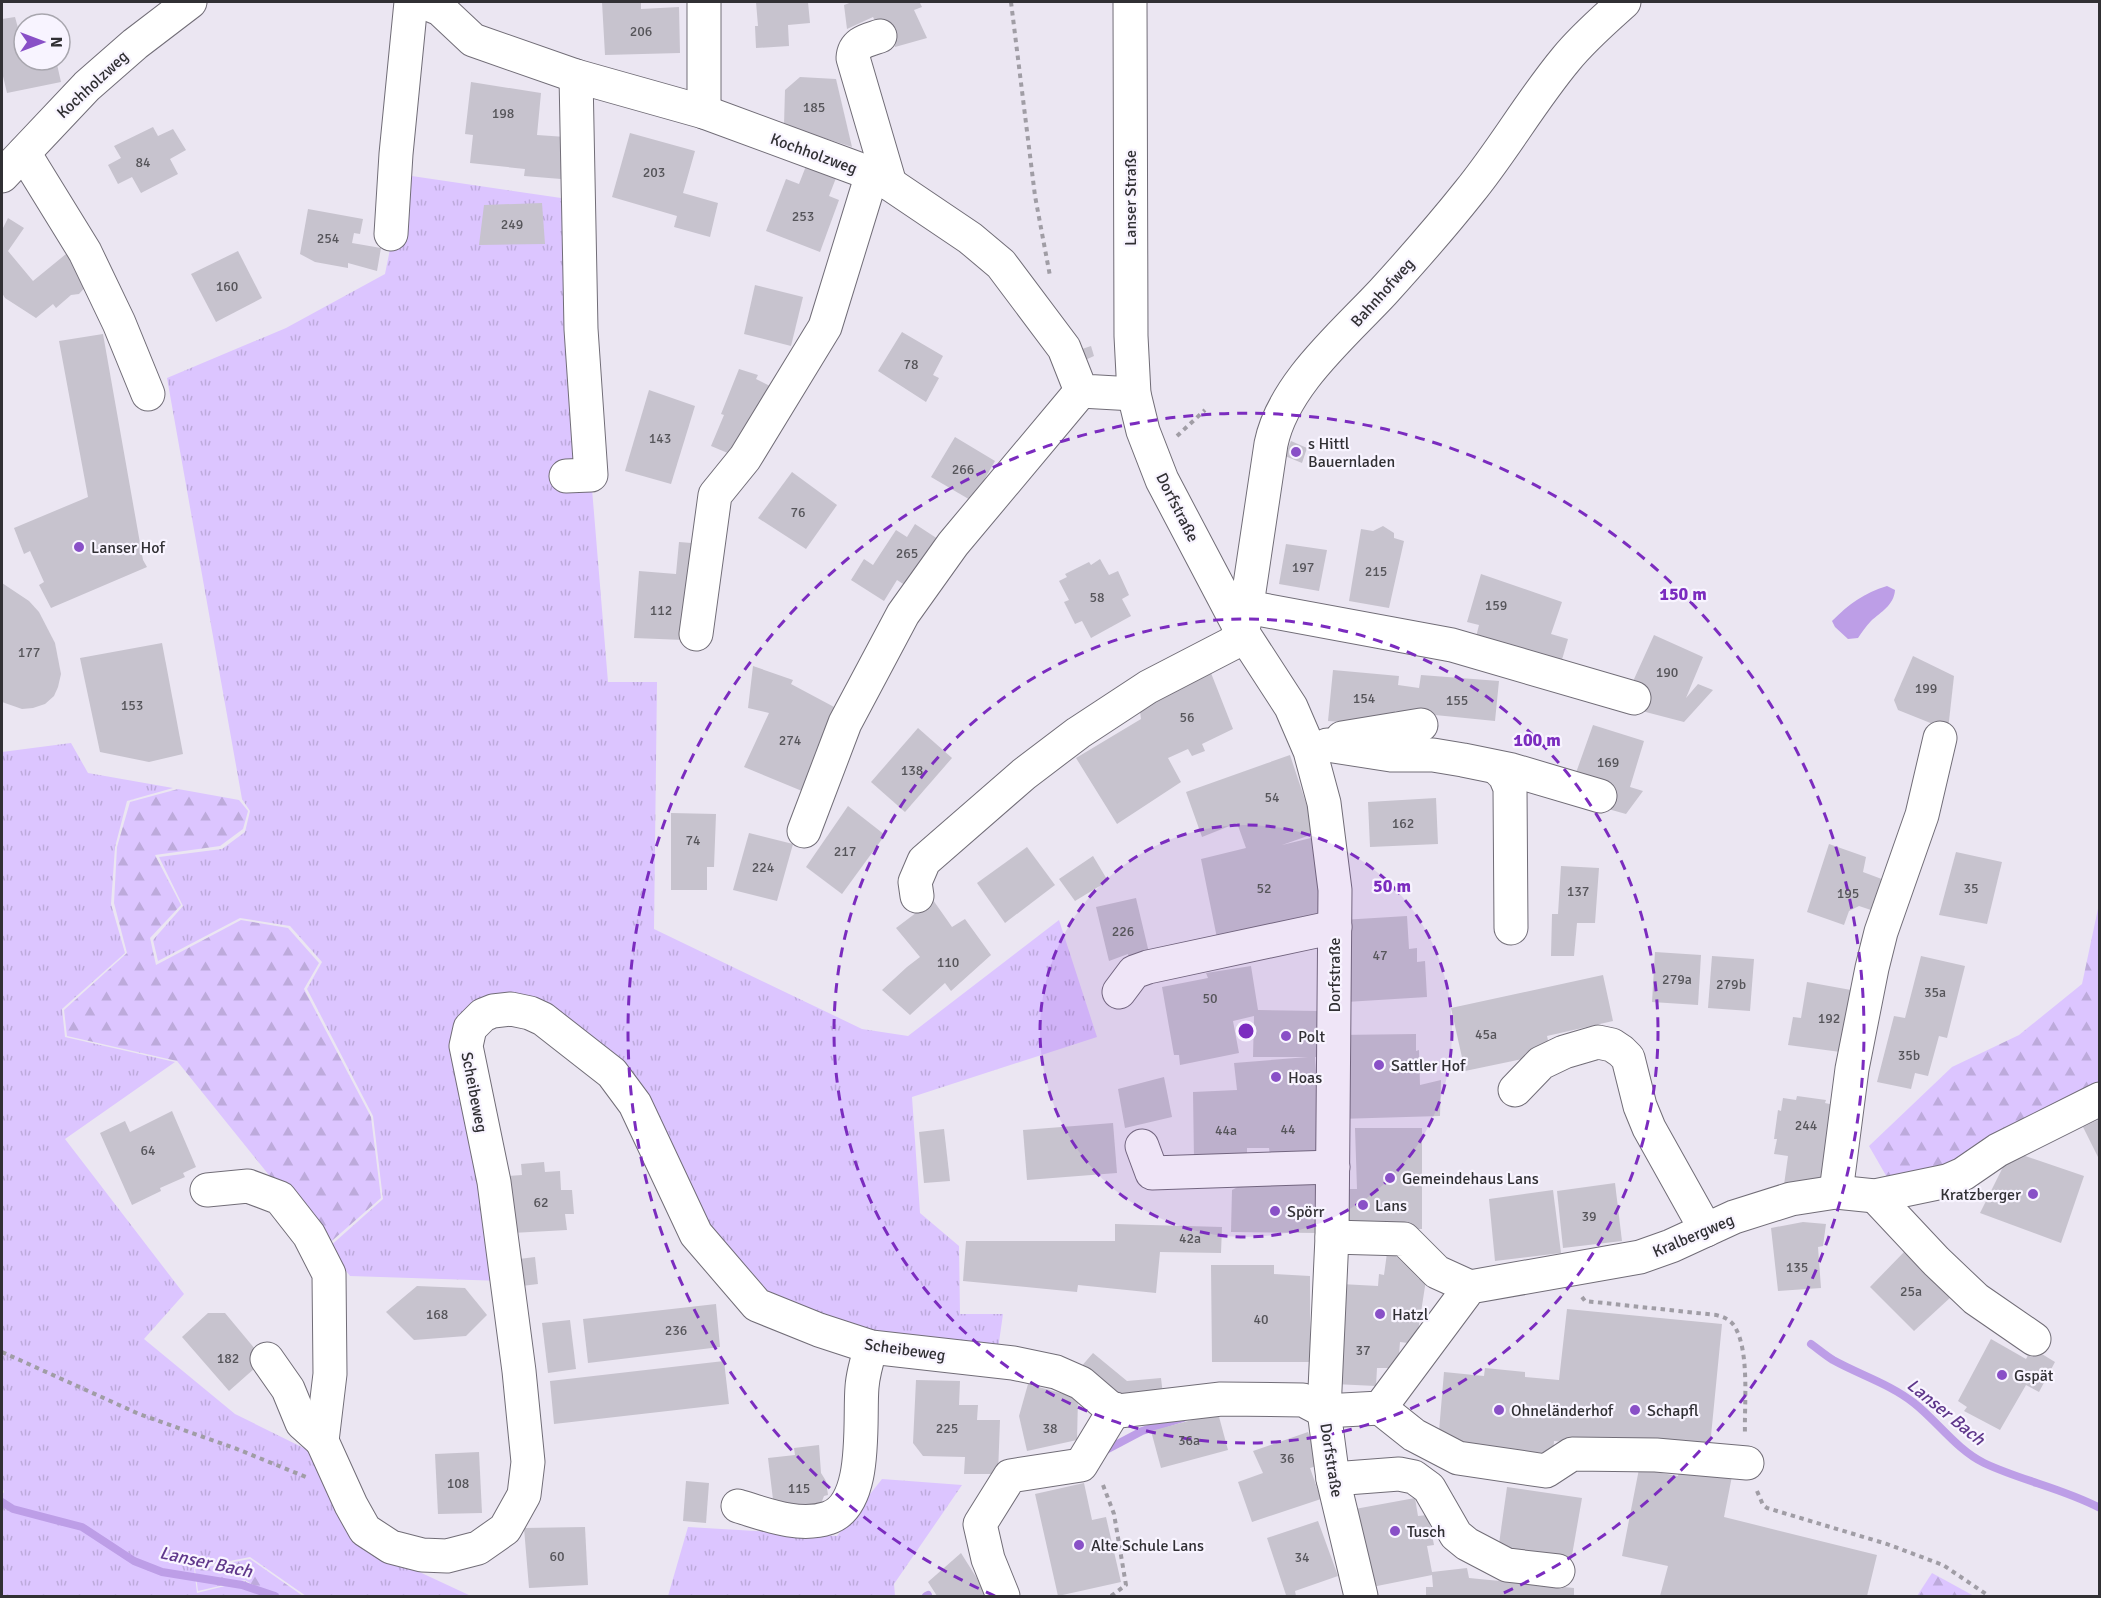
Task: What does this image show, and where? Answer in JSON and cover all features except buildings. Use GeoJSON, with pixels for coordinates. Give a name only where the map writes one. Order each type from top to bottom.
{"type":"FeatureCollection","features":[{"type":"Feature","properties":{"kind":"street","name":"Kochholzweg"},"geometry":{"type":"LineString","coordinates":[[10,163],[87,86],[135,44],[190,2]]}},
{"type":"Feature","properties":{"kind":"street"},"geometry":{"type":"LineString","coordinates":[[704,2],[704,112]]}},
{"type":"Feature","properties":{"kind":"street","name":"Lanser Straße"},"geometry":{"type":"LineString","coordinates":[[1130,2],[1131,336],[1134,394]]}},
{"type":"Feature","properties":{"kind":"street","name":"Bahnhofweg"},"geometry":{"type":"LineString","coordinates":[[1245,610],[1272,438],[1286,405],[1316,364],[1422,248],[1470,190],[1567,58],[1587,35],[1624,2]]}},
{"type":"Feature","properties":{"kind":"street","name":"Kochholzweg"},"geometry":{"type":"LineString","coordinates":[[428,3],[472,40],[576,76],[704,112],[881,179],[970,238],[1001,264],[1064,348],[1081,391]]}},
{"type":"Feature","properties":{"kind":"street"},"geometry":{"type":"LineString","coordinates":[[391,234],[396,154],[428,3]]}},
{"type":"Feature","properties":{"kind":"street"},"geometry":{"type":"LineString","coordinates":[[696,634],[715,495],[745,458],[825,327],[881,179],[853,58],[858,45],[880,36]]}},
{"type":"Feature","properties":{"kind":"street"},"geometry":{"type":"LineString","coordinates":[[566,476],[591,475],[581,329],[576,76]]}},
{"type":"Feature","properties":{"kind":"street"},"geometry":{"type":"LineString","coordinates":[[10,163],[85,252],[119,323],[148,394]]}},
{"type":"Feature","properties":{"kind":"street"},"geometry":{"type":"LineString","coordinates":[[804,831],[845,723],[903,614],[953,544],[1081,391],[1134,394]]}},
{"type":"Feature","properties":{"kind":"street","name":"Dorfstraße"},"geometry":{"type":"LineString","coordinates":[[1134,394],[1143,431],[1162,480],[1245,610],[1292,707],[1318,748],[1335,890],[1332,1237],[1324,1412],[1333,1479],[1360,1596]]}},
{"type":"Feature","properties":{"kind":"street"},"geometry":{"type":"LineString","coordinates":[[1245,610],[1394,619]]}},
{"type":"Feature","properties":{"kind":"street"},"geometry":{"type":"LineString","coordinates":[[1245,610],[1452,645],[1634,698]]}},
{"type":"Feature","properties":{"kind":"street"},"geometry":{"type":"LineString","coordinates":[[918,896],[915,882],[924,861],[1024,774],[1078,733],[1148,687],[1233,643],[1245,610]]}},
{"type":"Feature","properties":{"kind":"street"},"geometry":{"type":"LineString","coordinates":[[1318,748],[1342,738],[1422,725]]}},
{"type":"Feature","properties":{"kind":"street"},"geometry":{"type":"LineString","coordinates":[[1836,1192],[1852,1069],[1874,959],[1881,932],[1922,815],[1940,738]]}},
{"type":"Feature","properties":{"kind":"street"},"geometry":{"type":"LineString","coordinates":[[1318,748],[1391,755],[1433,755],[1512,770],[1600,796]]}},
{"type":"Feature","properties":{"kind":"street"},"geometry":{"type":"LineString","coordinates":[[1497,768],[1505,776],[1510,788],[1511,928]]}},
{"type":"Feature","properties":{"kind":"street"},"geometry":{"type":"LineString","coordinates":[[1119,992],[1134,972],[1148,967],[1335,927]]}},
{"type":"Feature","properties":{"kind":"street","name":"Scheibeweg"},"geometry":{"type":"LineString","coordinates":[[322,1442],[365,1530],[391,1547],[422,1555],[447,1556],[478,1548],[505,1529],[524,1495],[528,1462],[519,1371],[494,1182],[466,1046],[470,1028],[483,1015],[493,1011],[512,1009],[543,1019],[612,1073],[635,1104],[696,1234],[757,1305],[819,1330],[871,1347],[1013,1363],[1056,1372],[1081,1383],[1109,1407],[1115,1409]]}},
{"type":"Feature","properties":{"kind":"street"},"geometry":{"type":"LineString","coordinates":[[1515,1090],[1541,1063],[1564,1052],[1598,1042],[1612,1045],[1621,1051],[1628,1058],[1640,1106],[1649,1128],[1706,1230]]}},
{"type":"Feature","properties":{"kind":"street","name":"Kralbergweg"},"geometry":{"type":"LineString","coordinates":[[1470,1287],[1655,1253],[1734,1217],[1772,1204],[1836,1192],[1875,1196],[1955,1178],[1998,1150],[2100,1099]]}},
{"type":"Feature","properties":{"kind":"street"},"geometry":{"type":"LineString","coordinates":[[1142,1146],[1152,1173],[1333,1167]]}},
{"type":"Feature","properties":{"kind":"street"},"geometry":{"type":"LineString","coordinates":[[207,1190],[248,1186],[280,1198],[309,1235],[329,1274],[330,1374],[322,1442]]}},
{"type":"Feature","properties":{"kind":"street"},"geometry":{"type":"LineString","coordinates":[[1875,1196],[1936,1261],[1976,1299],[2034,1339]]}},
{"type":"Feature","properties":{"kind":"street"},"geometry":{"type":"LineString","coordinates":[[1332,1237],[1404,1239],[1437,1272],[1470,1287],[1380,1408]]}},
{"type":"Feature","properties":{"kind":"street"},"geometry":{"type":"LineString","coordinates":[[738,1506],[800,1521],[825,1519],[837,1513],[852,1490],[857,1477],[862,1447],[862,1385],[871,1347]]}},
{"type":"Feature","properties":{"kind":"street"},"geometry":{"type":"LineString","coordinates":[[267,1359],[288,1389],[302,1423],[322,1442]]}},
{"type":"Feature","properties":{"kind":"street"},"geometry":{"type":"LineString","coordinates":[[1003,1596],[988,1559],[980,1524],[1010,1476],[1081,1465],[1115,1409],[1119,1411],[1204,1400],[1303,1400],[1324,1412],[1380,1408],[1414,1435],[1458,1458],[1546,1471],[1572,1454],[1656,1455],[1747,1463]]}},
{"type":"Feature","properties":{"kind":"street"},"geometry":{"type":"LineString","coordinates":[[1333,1479],[1399,1474],[1414,1477],[1429,1488],[1456,1535],[1467,1544],[1507,1564],[1558,1571]]}},
{"type":"Feature","properties":{"kind":"path"},"geometry":{"type":"LineString","coordinates":[[1011,2],[1035,196],[1050,278]]}},
{"type":"Feature","properties":{"kind":"path"},"geometry":{"type":"LineString","coordinates":[[1152,453],[1167,445],[1205,410]]}},
{"type":"Feature","properties":{"kind":"path"},"geometry":{"type":"LineString","coordinates":[[1558,1271],[1585,1300],[1727,1318],[1734,1325],[1739,1336],[1744,1365],[1747,1463],[1762,1505],[1887,1544],[1943,1565],[1989,1596]]}},
{"type":"Feature","properties":{"kind":"path"},"geometry":{"type":"LineString","coordinates":[[2,1352],[139,1414],[237,1449],[345,1493]]}},
{"type":"Feature","properties":{"kind":"path"},"geometry":{"type":"LineString","coordinates":[[1089,1451],[1114,1514],[1126,1585],[1111,1596]]}},
{"type":"Feature","properties":{"kind":"green space"},"geometry":{"type":"Polygon","coordinates":[[[405,175],[568,199],[608,682],[657,682],[654,929],[862,1029],[908,1036],[1059,920],[1097,1037],[912,1097],[920,1213],[959,1246],[960,1314],[1003,1314],[998,1349],[875,1334],[772,1298],[714,1232],[642,1092],[571,1028],[466,1018],[503,1281],[350,1276],[328,1248],[383,1199],[373,1116],[307,989],[322,962],[290,926],[240,918],[158,961],[153,940],[183,906],[159,857],[222,849],[245,832],[250,811],[242,799],[167,378],[286,328],[385,274],[405,175]]]}},
{"type":"Feature","properties":{"kind":"green space"},"geometry":{"type":"Polygon","coordinates":[[[71,743],[88,773],[173,788],[127,801],[115,847],[111,904],[125,953],[62,1009],[65,1037],[175,1062],[65,1139],[184,1294],[144,1339],[235,1414],[318,1455],[355,1542],[471,1596],[306,1596],[250,1557],[194,1568],[197,1593],[245,1581],[268,1596],[2,1596],[2,1495],[4,1492],[2,1486],[2,752],[71,743]]]}},
{"type":"Feature","properties":{"kind":"green space"},"geometry":{"type":"Polygon","coordinates":[[[178,789],[239,800],[248,811],[243,829],[220,846],[155,855],[181,905],[150,938],[156,965],[241,920],[288,928],[319,963],[304,989],[371,1117],[381,1198],[326,1246],[177,1061],[67,1036],[64,1010],[127,953],[114,903],[117,847],[130,802],[178,789]]]}},
{"type":"Feature","properties":{"kind":"green space"},"geometry":{"type":"Polygon","coordinates":[[[2099,904],[2099,1095],[1958,1166],[1888,1179],[1869,1146],[1952,1067],[2019,1035],[2082,984],[2099,904]]]}},
{"type":"Feature","properties":{"kind":"green space"},"geometry":{"type":"Polygon","coordinates":[[[882,1479],[962,1485],[894,1584],[895,1596],[668,1596],[688,1527],[837,1536],[882,1479]]]}},
{"type":"Feature","properties":{"kind":"green space"},"geometry":{"type":"Polygon","coordinates":[[[250,1559],[303,1596],[271,1596],[245,1580],[198,1591],[195,1569],[250,1559]]]}},
{"type":"Feature","properties":{"kind":"green space"},"geometry":{"type":"Polygon","coordinates":[[[1932,1573],[1974,1596],[1917,1596],[1932,1573]]]}},
{"type":"Feature","properties":{"kind":"shaded area"},"geometry":{"type":"Polygon","coordinates":[[[1887,586],[1895,590],[1892,600],[1869,623],[1858,638],[1848,639],[1835,627],[1832,621],[1851,604],[1887,586]]]}},
{"type":"Feature","properties":{"kind":"waterway","name":"Lanser Bach"},"geometry":{"type":"LineString","coordinates":[[1811,1344],[1833,1360],[1905,1396],[1923,1410],[1965,1451],[1984,1463],[2100,1508]]}},
{"type":"Feature","properties":{"kind":"waterway","name":"Lanser Bach"},"geometry":{"type":"LineString","coordinates":[[1106,1450],[1142,1431],[1183,1418]]}},
{"type":"Feature","properties":{"kind":"waterway","name":"Lanser Bach"},"geometry":{"type":"LineString","coordinates":[[2,1502],[13,1509],[82,1527],[134,1561],[162,1572],[242,1585],[275,1596]]}},
{"type":"Feature","properties":{"kind":"place","name":"s Hittl Bauernladen"},"geometry":{"type":"Point","coordinates":[1296,452]}},
{"type":"Feature","properties":{"kind":"place","name":"Lanser Hof"},"geometry":{"type":"Point","coordinates":[79,547]}},
{"type":"Feature","properties":{"kind":"place","name":"Polt"},"geometry":{"type":"Point","coordinates":[1286,1036]}},
{"type":"Feature","properties":{"kind":"place","name":"Sattler Hof"},"geometry":{"type":"Point","coordinates":[1379,1065]}},
{"type":"Feature","properties":{"kind":"place","name":"Hoas"},"geometry":{"type":"Point","coordinates":[1276,1077]}},
{"type":"Feature","properties":{"kind":"place","name":"Gemeindehaus Lans"},"geometry":{"type":"Point","coordinates":[1390,1178]}},
{"type":"Feature","properties":{"kind":"place","name":"Kratzberger"},"geometry":{"type":"Point","coordinates":[2033,1194]}},
{"type":"Feature","properties":{"kind":"place","name":"Lans"},"geometry":{"type":"Point","coordinates":[1363,1205]}},
{"type":"Feature","properties":{"kind":"place","name":"Spörr"},"geometry":{"type":"Point","coordinates":[1275,1211]}},
{"type":"Feature","properties":{"kind":"place","name":"Hatzl"},"geometry":{"type":"Point","coordinates":[1380,1314]}},
{"type":"Feature","properties":{"kind":"place","name":"Gspät"},"geometry":{"type":"Point","coordinates":[2002,1375]}},
{"type":"Feature","properties":{"kind":"place","name":"Ohneländerhof"},"geometry":{"type":"Point","coordinates":[1499,1410]}},
{"type":"Feature","properties":{"kind":"place","name":"Schapfl"},"geometry":{"type":"Point","coordinates":[1635,1410]}},
{"type":"Feature","properties":{"kind":"place","name":"Tusch"},"geometry":{"type":"Point","coordinates":[1395,1531]}},
{"type":"Feature","properties":{"kind":"place","name":"Alte Schule Lans"},"geometry":{"type":"Point","coordinates":[1079,1545]}}]}
